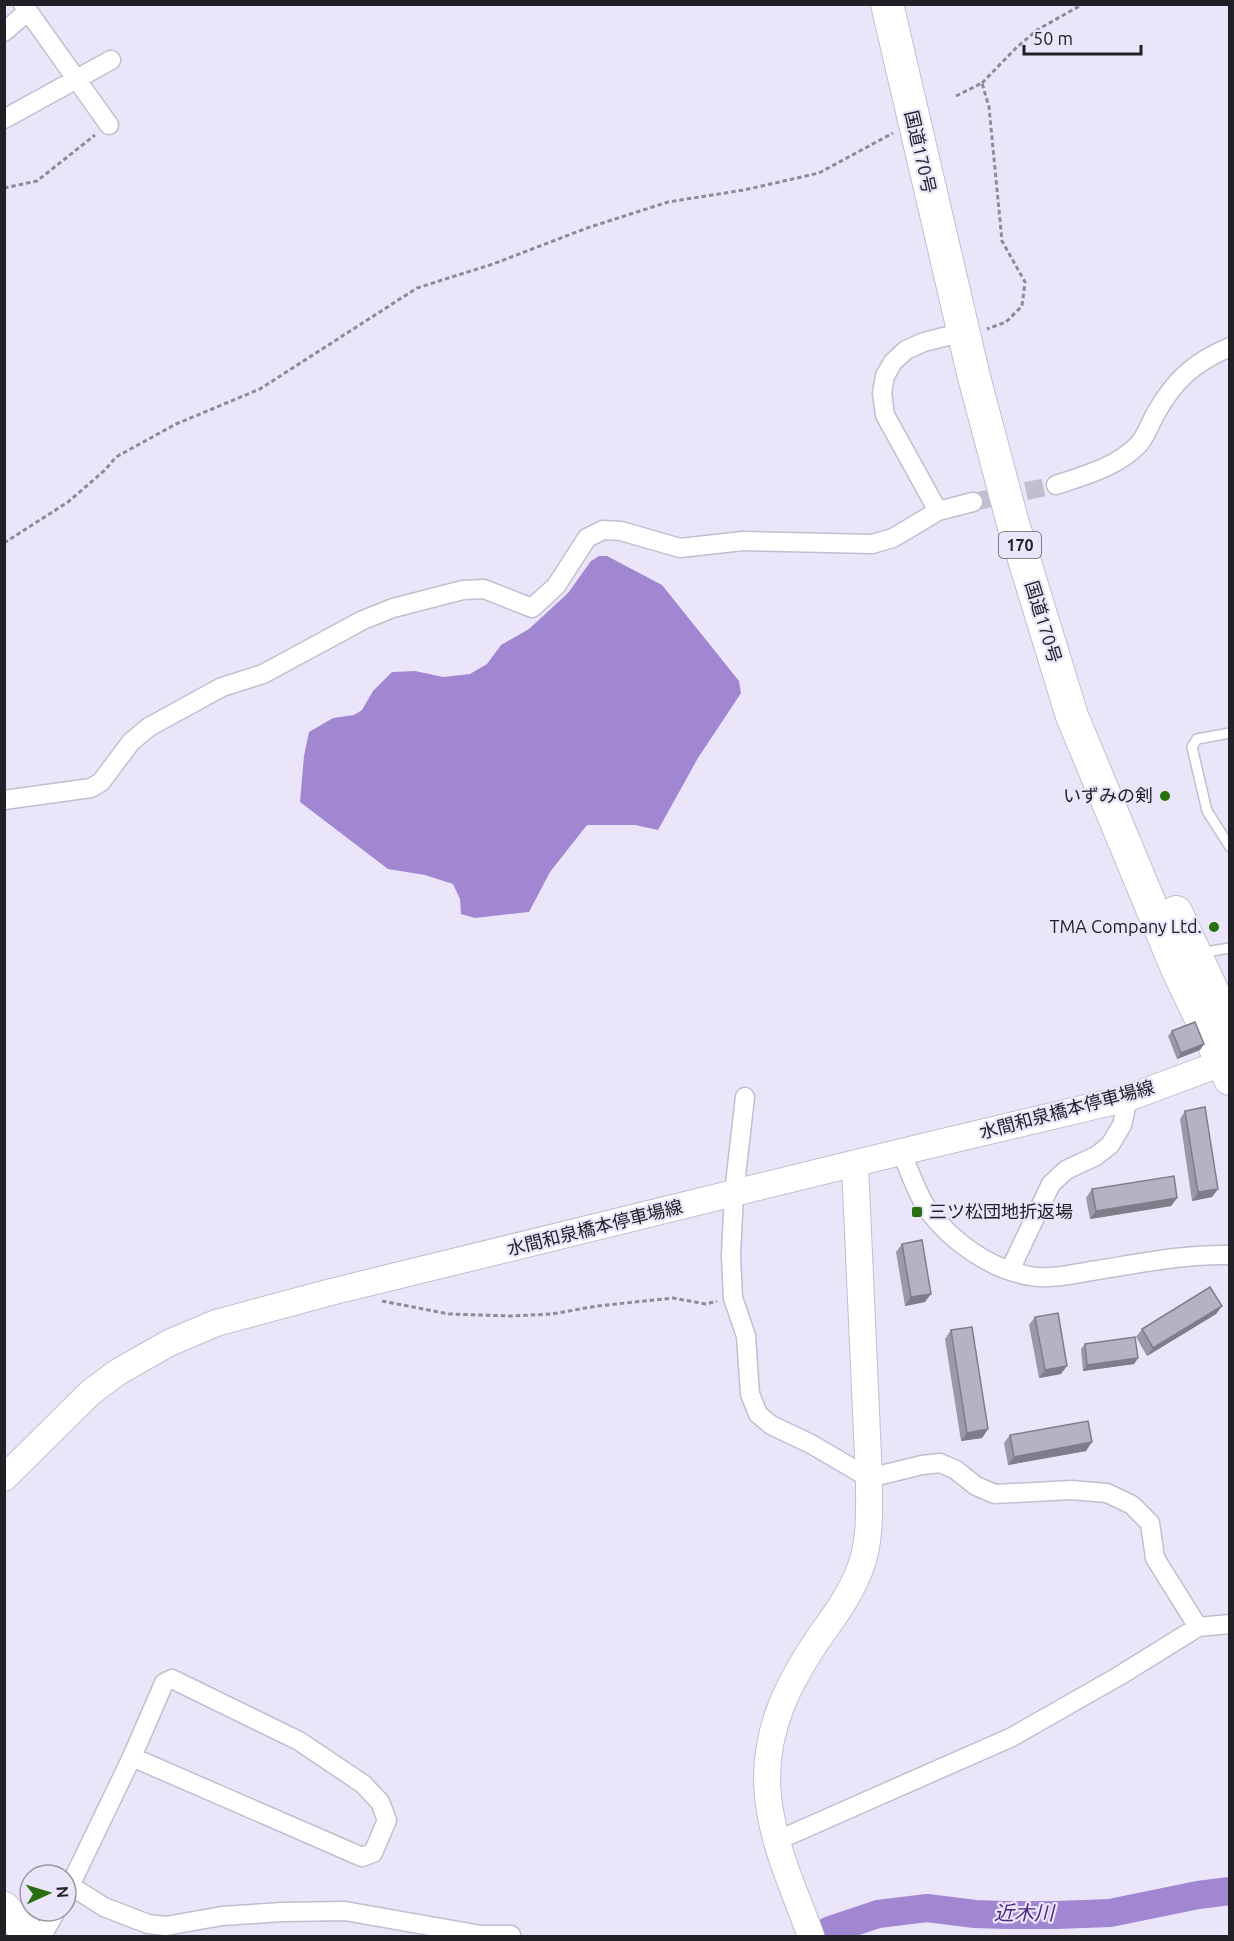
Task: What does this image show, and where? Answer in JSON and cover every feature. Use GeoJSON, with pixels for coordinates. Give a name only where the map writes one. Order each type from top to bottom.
{"type":"FeatureCollection","features":[{"type":"Feature","properties":{"kind":"highway","name":"国道170号"},"geometry":{"type":"LineString","coordinates":[[887,4],[974,331],[1033,517],[1082,686],[1160,878],[1230,1029]]}},
{"type":"Feature","properties":{"kind":"highway","name":"国道170号"},"geometry":{"type":"LineString","coordinates":[[906,4],[1012,520],[1072,716],[1178,971],[1227,1068]]}},
{"type":"Feature","properties":{"kind":"highway"},"geometry":{"type":"LineString","coordinates":[[4,1908],[31,1936]]}},
{"type":"Feature","properties":{"kind":"main road","name":"水間和泉橋本停車場線"},"geometry":{"type":"LineString","coordinates":[[4,1478],[92,1392],[137,1360],[196,1331],[238,1316],[1128,1098],[1227,1068]]}},
{"type":"Feature","properties":{"kind":"main road"},"geometry":{"type":"LineString","coordinates":[[811,1936],[776,1840],[767,1782],[769,1750],[783,1698],[849,1595],[861,1567],[866,1544],[869,1478],[855,1164]]}},
{"type":"Feature","properties":{"kind":"street"},"geometry":{"type":"LineString","coordinates":[[6,30],[26,8],[109,124]]}},
{"type":"Feature","properties":{"kind":"street"},"geometry":{"type":"LineString","coordinates":[[4,119],[111,60]]}},
{"type":"Feature","properties":{"kind":"street"},"geometry":{"type":"LineString","coordinates":[[939,511],[885,415],[882,393],[885,376],[893,362],[906,350],[924,342],[974,331]]}},
{"type":"Feature","properties":{"kind":"street"},"geometry":{"type":"LineString","coordinates":[[1056,485],[1092,474],[1119,459],[1139,444],[1165,396],[1184,374],[1206,357],[1230,347]]}},
{"type":"Feature","properties":{"kind":"street"},"geometry":{"type":"LineString","coordinates":[[4,800],[91,788],[101,782],[131,742],[149,727],[222,687],[263,674],[363,620],[393,608],[463,590],[484,589],[532,608],[556,586],[587,538],[603,530],[621,531],[680,548],[743,541],[872,544],[892,538],[939,511],[974,502]]}},
{"type":"Feature","properties":{"kind":"street"},"geometry":{"type":"LineString","coordinates":[[745,1097],[734,1193],[730,1255],[733,1298],[746,1336],[750,1394],[758,1414],[771,1425],[812,1443],[869,1478],[940,1463],[956,1470],[976,1486],[995,1494],[1071,1490],[1107,1493],[1132,1505],[1150,1523],[1155,1558],[1198,1627]]}},
{"type":"Feature","properties":{"kind":"street"},"geometry":{"type":"LineString","coordinates":[[1010,1270],[1051,1184],[1066,1170],[1096,1156],[1110,1145],[1122,1125],[1128,1098]]}},
{"type":"Feature","properties":{"kind":"street"},"geometry":{"type":"LineString","coordinates":[[901,1152],[927,1209],[953,1237],[991,1263],[1010,1270],[1031,1276],[1062,1276],[1184,1256],[1230,1255]]}},
{"type":"Feature","properties":{"kind":"street"},"geometry":{"type":"LineString","coordinates":[[776,1840],[1012,1737],[1119,1676],[1198,1627],[1230,1624]]}},
{"type":"Feature","properties":{"kind":"street"},"geometry":{"type":"LineString","coordinates":[[78,1869],[132,1757],[164,1683],[172,1679],[299,1742],[363,1784],[380,1802],[387,1820],[373,1853],[362,1857],[132,1757]]}},
{"type":"Feature","properties":{"kind":"street"},"geometry":{"type":"LineString","coordinates":[[78,1895],[148,1924],[166,1926],[222,1916],[345,1911],[481,1935],[511,1935]]}},
{"type":"Feature","properties":{"kind":"lane"},"geometry":{"type":"LineString","coordinates":[[1230,733],[1197,739],[1192,747],[1207,811],[1230,847]]}},
{"type":"Feature","properties":{"kind":"lane"},"geometry":{"type":"LineString","coordinates":[[1195,954],[1230,948]]}},
{"type":"Feature","properties":{"kind":"path"},"geometry":{"type":"LineString","coordinates":[[956,96],[982,83],[1037,30],[1083,4]]}},
{"type":"Feature","properties":{"kind":"path"},"geometry":{"type":"LineString","coordinates":[[974,331],[1006,322],[1023,306],[1025,282],[1002,241],[989,107],[982,83]]}},
{"type":"Feature","properties":{"kind":"path"},"geometry":{"type":"LineString","coordinates":[[4,188],[37,181],[109,124]]}},
{"type":"Feature","properties":{"kind":"path"},"geometry":{"type":"LineString","coordinates":[[4,543],[68,502],[105,470],[116,457],[176,424],[260,389],[417,288],[493,264],[587,228],[668,202],[744,190],[819,173],[895,132]]}},
{"type":"Feature","properties":{"kind":"path"},"geometry":{"type":"LineString","coordinates":[[389,1304],[449,1314],[511,1316],[552,1314],[597,1306],[673,1298],[706,1304],[733,1298]]}},
{"type":"Feature","properties":{"kind":"shaded area"},"geometry":{"type":"Polygon","coordinates":[[[599,556],[607,556],[662,585],[739,681],[741,693],[698,758],[658,830],[635,825],[587,825],[550,872],[529,912],[475,918],[461,914],[460,899],[453,884],[425,875],[388,869],[300,802],[304,756],[309,732],[333,718],[354,715],[362,710],[373,691],[392,672],[415,671],[443,677],[470,674],[487,664],[501,645],[529,629],[568,593],[591,561],[599,556]]]}},
{"type":"Feature","properties":{"kind":"building"},"geometry":{"type":"Polygon","coordinates":[[[1195,1022],[1204,1044],[1181,1053],[1172,1031],[1195,1022]]]}},
{"type":"Feature","properties":{"kind":"building"},"geometry":{"type":"Polygon","coordinates":[[[1205,1107],[1218,1189],[1198,1192],[1185,1111],[1205,1107]]]}},
{"type":"Feature","properties":{"kind":"building"},"geometry":{"type":"Polygon","coordinates":[[[1174,1176],[1177,1198],[1096,1211],[1092,1189],[1174,1176]]]}},
{"type":"Feature","properties":{"kind":"building"},"geometry":{"type":"Polygon","coordinates":[[[922,1240],[931,1294],[911,1297],[902,1244],[922,1240]]]}},
{"type":"Feature","properties":{"kind":"building"},"geometry":{"type":"Polygon","coordinates":[[[1210,1287],[1222,1306],[1153,1348],[1142,1329],[1210,1287]]]}},
{"type":"Feature","properties":{"kind":"building"},"geometry":{"type":"Polygon","coordinates":[[[1058,1313],[1067,1366],[1045,1370],[1035,1317],[1058,1313]]]}},
{"type":"Feature","properties":{"kind":"building"},"geometry":{"type":"Polygon","coordinates":[[[972,1327],[988,1429],[967,1433],[951,1330],[972,1327]]]}},
{"type":"Feature","properties":{"kind":"building"},"geometry":{"type":"Polygon","coordinates":[[[1135,1337],[1138,1358],[1087,1365],[1085,1344],[1135,1337]]]}},
{"type":"Feature","properties":{"kind":"building"},"geometry":{"type":"Polygon","coordinates":[[[1088,1421],[1092,1442],[1014,1457],[1010,1435],[1088,1421]]]}},
{"type":"Feature","properties":{"kind":"waterway","name":"近木川"},"geometry":{"type":"LineString","coordinates":[[821,1936],[830,1930],[878,1914],[927,1908],[1005,1915],[1110,1913],[1198,1895],[1230,1891]]}},
{"type":"Feature","properties":{"kind":"tunnel"},"geometry":{"type":"LineString","coordinates":[[973,502],[1056,485]]}},
{"type":"Feature","properties":{"kind":"place","name":"いずみの剣"},"geometry":{"type":"Point","coordinates":[1165,796]}},
{"type":"Feature","properties":{"kind":"place","name":"TMA Company Ltd."},"geometry":{"type":"Point","coordinates":[1214,927]}},
{"type":"Feature","properties":{"kind":"place","name":"三ツ松団地折返場"},"geometry":{"type":"Point","coordinates":[917,1212]}}]}
